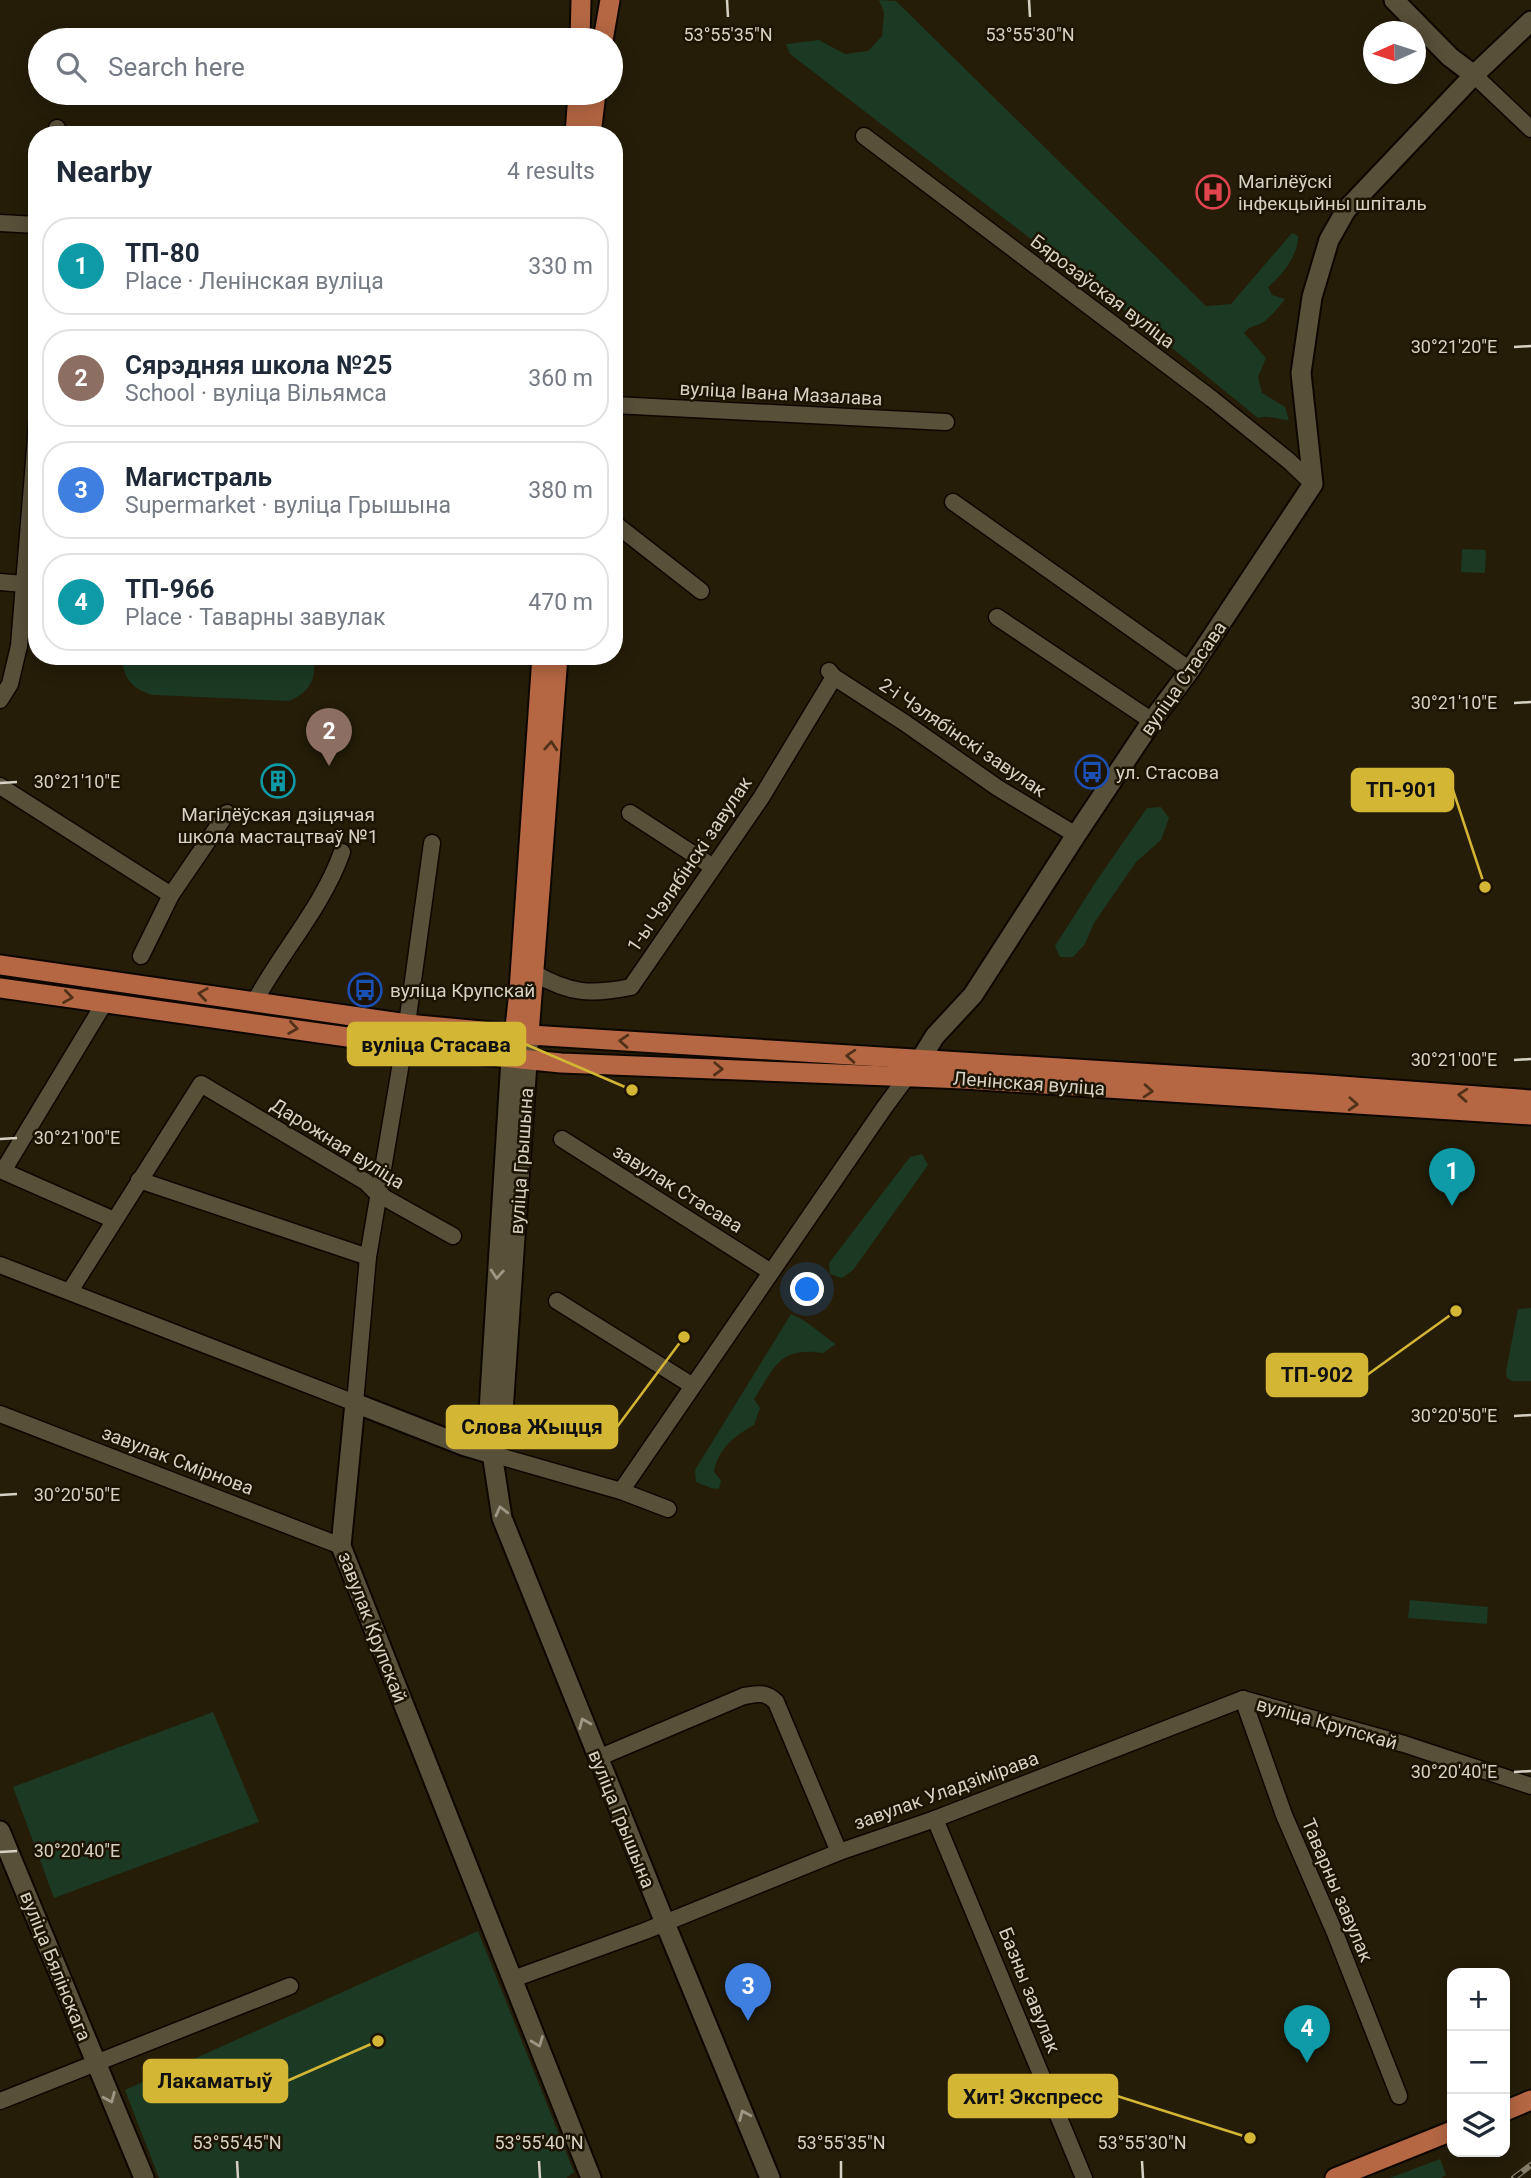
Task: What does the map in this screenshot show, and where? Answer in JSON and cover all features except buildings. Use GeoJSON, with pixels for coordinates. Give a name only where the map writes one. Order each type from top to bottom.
{"type":"FeatureCollection","features":[{"type":"Feature","properties":{"kind":"main road"},"geometry":{"type":"LineString","coordinates":[[580,28],[581,0]]}},
{"type":"Feature","properties":{"kind":"main road"},"geometry":{"type":"LineString","coordinates":[[605,28],[610,0]]}},
{"type":"Feature","properties":{"kind":"main road"},"geometry":{"type":"LineString","coordinates":[[1394,0],[1450,57],[1474,75]]}},
{"type":"Feature","properties":{"kind":"main road"},"geometry":{"type":"LineString","coordinates":[[1313,484],[1301,373],[1312,297],[1329,240],[1346,210],[1474,75],[1531,20]]}},
{"type":"Feature","properties":{"kind":"main road"},"geometry":{"type":"LineString","coordinates":[[576,126],[577,105]]}},
{"type":"Feature","properties":{"kind":"main road"},"geometry":{"type":"LineString","coordinates":[[592,126],[595,105]]}},
{"type":"Feature","properties":{"kind":"main road","name":"вуліца Стасава"},"geometry":{"type":"LineString","coordinates":[[914,1068],[935,1036],[974,995],[1076,835],[1152,721],[1190,670],[1313,484]]}},
{"type":"Feature","properties":{"kind":"main road","name":"вуліца Грышына"},"geometry":{"type":"LineString","coordinates":[[522,1034],[519,991],[541,665]]}},
{"type":"Feature","properties":{"kind":"main road","name":"вуліца Грышына"},"geometry":{"type":"LineString","coordinates":[[557,665],[534,973],[519,1059],[502,1426],[492,1454],[502,1518],[770,2178]]}},
{"type":"Feature","properties":{"kind":"main road"},"geometry":{"type":"LineString","coordinates":[[0,965],[407,1024],[522,1034]]}},
{"type":"Feature","properties":{"kind":"main road"},"geometry":{"type":"LineString","coordinates":[[0,988],[519,1059]]}},
{"type":"Feature","properties":{"kind":"main road","name":"Ленінская вуліца"},"geometry":{"type":"LineString","coordinates":[[522,1034],[914,1068],[1285,1091],[1531,1115]]}},
{"type":"Feature","properties":{"kind":"main road","name":"Ленінская вуліца"},"geometry":{"type":"LineString","coordinates":[[519,1059],[561,1063],[914,1068]]}},
{"type":"Feature","properties":{"kind":"main road","name":"Ленінская вуліца"},"geometry":{"type":"LineString","coordinates":[[1285,1091],[1531,1100]]}},
{"type":"Feature","properties":{"kind":"main road"},"geometry":{"type":"LineString","coordinates":[[355,1403],[492,1454]]}},
{"type":"Feature","properties":{"kind":"main road","name":"завулак Крупскай"},"geometry":{"type":"LineString","coordinates":[[355,1403],[341,1546],[591,2178]]}},
{"type":"Feature","properties":{"kind":"main road","name":"вуліца Бялінскага"},"geometry":{"type":"LineString","coordinates":[[0,1831],[144,2178]]}},
{"type":"Feature","properties":{"kind":"main road"},"geometry":{"type":"LineString","coordinates":[[1510,2108],[1531,2100]]}},
{"type":"Feature","properties":{"kind":"main road"},"geometry":{"type":"LineString","coordinates":[[1335,2178],[1447,2133]]}},
{"type":"Feature","properties":{"kind":"street"},"geometry":{"type":"LineString","coordinates":[[1474,75],[1531,130]]}},
{"type":"Feature","properties":{"kind":"street","name":"Бярозаўская вуліца"},"geometry":{"type":"LineString","coordinates":[[864,136],[1212,399],[1289,461],[1313,484]]}},
{"type":"Feature","properties":{"kind":"street"},"geometry":{"type":"LineString","coordinates":[[0,223],[28,225]]}},
{"type":"Feature","properties":{"kind":"street","name":"вуліца Iвана Мазалава"},"geometry":{"type":"LineString","coordinates":[[623,405],[946,422]]}},
{"type":"Feature","properties":{"kind":"street"},"geometry":{"type":"LineString","coordinates":[[953,502],[1190,670]]}},
{"type":"Feature","properties":{"kind":"street"},"geometry":{"type":"LineString","coordinates":[[623,530],[701,591]]}},
{"type":"Feature","properties":{"kind":"street"},"geometry":{"type":"LineString","coordinates":[[0,700],[10,684],[19,646],[28,535]]}},
{"type":"Feature","properties":{"kind":"street"},"geometry":{"type":"LineString","coordinates":[[0,582],[24,584]]}},
{"type":"Feature","properties":{"kind":"street"},"geometry":{"type":"LineString","coordinates":[[997,617],[1152,721]]}},
{"type":"Feature","properties":{"kind":"street","name":"1-ы Чэлябінскі завулак"},"geometry":{"type":"LineString","coordinates":[[534,973],[567,989],[598,993],[631,987],[761,798],[832,674]]}},
{"type":"Feature","properties":{"kind":"street","name":"2-і Чэлябінскі завулак"},"geometry":{"type":"LineString","coordinates":[[832,674],[998,788],[1076,835]]}},
{"type":"Feature","properties":{"kind":"street"},"geometry":{"type":"LineString","coordinates":[[0,786],[171,895]]}},
{"type":"Feature","properties":{"kind":"street"},"geometry":{"type":"LineString","coordinates":[[141,956],[171,895],[227,813]]}},
{"type":"Feature","properties":{"kind":"street"},"geometry":{"type":"LineString","coordinates":[[630,813],[713,867]]}},
{"type":"Feature","properties":{"kind":"street"},"geometry":{"type":"LineString","coordinates":[[407,1024],[432,843]]}},
{"type":"Feature","properties":{"kind":"street"},"geometry":{"type":"LineString","coordinates":[[255,1001],[333,878],[342,852]]}},
{"type":"Feature","properties":{"kind":"street"},"geometry":{"type":"LineString","coordinates":[[105,1002],[3,1171],[114,1220]]}},
{"type":"Feature","properties":{"kind":"street","name":"завулак Крупскай"},"geometry":{"type":"LineString","coordinates":[[355,1403],[368,1256],[404,1045]]}},
{"type":"Feature","properties":{"kind":"street","name":"вуліца Стасава"},"geometry":{"type":"LineString","coordinates":[[621,1491],[914,1068]]}},
{"type":"Feature","properties":{"kind":"street","name":"Дарожная вуліца"},"geometry":{"type":"LineString","coordinates":[[139,1180],[201,1084],[366,1182],[378,1194],[453,1236]]}},
{"type":"Feature","properties":{"kind":"street","name":"завулак Стасава"},"geometry":{"type":"LineString","coordinates":[[562,1139],[771,1272]]}},
{"type":"Feature","properties":{"kind":"street"},"geometry":{"type":"LineString","coordinates":[[70,1291],[139,1180],[368,1256]]}},
{"type":"Feature","properties":{"kind":"street"},"geometry":{"type":"LineString","coordinates":[[0,1265],[355,1403]]}},
{"type":"Feature","properties":{"kind":"street"},"geometry":{"type":"LineString","coordinates":[[557,1301],[693,1386]]}},
{"type":"Feature","properties":{"kind":"street","name":"завулак Смірнова"},"geometry":{"type":"LineString","coordinates":[[0,1414],[341,1546]]}},
{"type":"Feature","properties":{"kind":"street"},"geometry":{"type":"LineString","coordinates":[[492,1454],[621,1491],[668,1508]]}},
{"type":"Feature","properties":{"kind":"street"},"geometry":{"type":"LineString","coordinates":[[598,1758],[744,1696],[760,1693],[770,1696],[776,1702],[839,1852]]}},
{"type":"Feature","properties":{"kind":"street","name":"завулак Уладзімірава"},"geometry":{"type":"LineString","coordinates":[[513,1979],[665,1923],[839,1852],[935,1819],[1243,1699]]}},
{"type":"Feature","properties":{"kind":"street","name":"вуліца Крупскай"},"geometry":{"type":"LineString","coordinates":[[1243,1699],[1404,1744],[1531,1786]]}},
{"type":"Feature","properties":{"kind":"street","name":"Таварны завулак"},"geometry":{"type":"LineString","coordinates":[[1243,1699],[1284,1815],[1335,1933],[1399,2095]]}},
{"type":"Feature","properties":{"kind":"street","name":"Базны завулак"},"geometry":{"type":"LineString","coordinates":[[935,1819],[1084,2178]]}},
{"type":"Feature","properties":{"kind":"street","name":"вуліца Бялінскага"},"geometry":{"type":"LineString","coordinates":[[0,2101],[290,1986]]}},
{"type":"Feature","properties":{"kind":"green space"},"geometry":{"type":"Polygon","coordinates":[[[879,0],[896,1],[1206,306],[1231,304],[1292,233],[1298,236],[1296,250],[1289,264],[1268,287],[1272,295],[1285,299],[1267,320],[1244,333],[1266,358],[1258,377],[1262,393],[1285,407],[1289,420],[1258,418],[1156,335],[790,54],[786,44],[819,40],[845,54],[868,51],[882,36],[884,13],[879,0]]]}},
{"type":"Feature","properties":{"kind":"green space"},"geometry":{"type":"Polygon","coordinates":[[[1462,549],[1486,550],[1485,573],[1461,572],[1462,549]]]}},
{"type":"Feature","properties":{"kind":"green space"},"geometry":{"type":"Polygon","coordinates":[[[123,665],[314,665],[310,684],[301,694],[288,701],[154,695],[135,687],[123,665]]]}},
{"type":"Feature","properties":{"kind":"green space"},"geometry":{"type":"Polygon","coordinates":[[[1161,807],[1169,818],[1161,840],[1136,862],[1094,923],[1085,944],[1073,957],[1060,957],[1055,946],[1097,880],[1147,808],[1161,807]]]}},
{"type":"Feature","properties":{"kind":"green space"},"geometry":{"type":"Polygon","coordinates":[[[922,1154],[928,1165],[853,1270],[842,1278],[830,1274],[829,1263],[910,1157],[922,1154]]]}},
{"type":"Feature","properties":{"kind":"green space"},"geometry":{"type":"Polygon","coordinates":[[[1531,1308],[1531,1381],[1512,1381],[1507,1378],[1506,1371],[1518,1309],[1531,1308]]]}},
{"type":"Feature","properties":{"kind":"green space"},"geometry":{"type":"Polygon","coordinates":[[[791,1314],[836,1344],[823,1353],[797,1353],[780,1361],[754,1399],[760,1408],[754,1425],[734,1439],[719,1456],[714,1472],[721,1480],[719,1489],[696,1482],[695,1470],[791,1314]]]}},
{"type":"Feature","properties":{"kind":"green space"},"geometry":{"type":"Polygon","coordinates":[[[1410,1600],[1488,1607],[1487,1624],[1408,1618],[1410,1600]]]}},
{"type":"Feature","properties":{"kind":"green space"},"geometry":{"type":"Polygon","coordinates":[[[213,1712],[259,1822],[54,1898],[13,1787],[213,1712]]]}},
{"type":"Feature","properties":{"kind":"green space"},"geometry":{"type":"Polygon","coordinates":[[[478,1931],[574,2172],[566,2178],[159,2178],[125,2090],[478,1931]]]}},
{"type":"Feature","properties":{"kind":"green space"},"geometry":{"type":"Polygon","coordinates":[[[1440,2159],[1446,2175],[1441,2178],[1390,2178],[1440,2159]]]}},
{"type":"Feature","properties":{"kind":"railway"},"geometry":{"type":"LineString","coordinates":[[1514,2178],[1531,2165]]}},
{"type":"Feature","properties":{"kind":"place","name":"Магілёўскі інфекцыйны шпіталь"},"geometry":{"type":"Point","coordinates":[1213,192]}},
{"type":"Feature","properties":{"kind":"place","name":"Сярэдняя школа №25"},"geometry":{"type":"Point","coordinates":[329,766]}},
{"type":"Feature","properties":{"kind":"place","name":"ул. Стасова"},"geometry":{"type":"Point","coordinates":[1092,772]}},
{"type":"Feature","properties":{"kind":"place","name":"Магілёўская дзіцячая школа мастацтваў №1"},"geometry":{"type":"Point","coordinates":[278,781]}},
{"type":"Feature","properties":{"kind":"place","name":"ТП-901"},"geometry":{"type":"Point","coordinates":[1485,887]}},
{"type":"Feature","properties":{"kind":"place","name":"вуліца Крупскай"},"geometry":{"type":"Point","coordinates":[365,990]}},
{"type":"Feature","properties":{"kind":"place","name":"вуліца Стасава"},"geometry":{"type":"Point","coordinates":[632,1090]}},
{"type":"Feature","properties":{"kind":"place","name":"ТП-80"},"geometry":{"type":"Point","coordinates":[1452,1206]}},
{"type":"Feature","properties":{"kind":"place","name":"ТП-902"},"geometry":{"type":"Point","coordinates":[1456,1311]}},
{"type":"Feature","properties":{"kind":"place","name":"Слова Жыцця"},"geometry":{"type":"Point","coordinates":[684,1337]}},
{"type":"Feature","properties":{"kind":"place","name":"Магистраль"},"geometry":{"type":"Point","coordinates":[748,2021]}},
{"type":"Feature","properties":{"kind":"place","name":"Лакаматыў"},"geometry":{"type":"Point","coordinates":[378,2041]}},
{"type":"Feature","properties":{"kind":"place","name":"ТП-966"},"geometry":{"type":"Point","coordinates":[1307,2063]}},
{"type":"Feature","properties":{"kind":"place","name":"Хит! Экспресс"},"geometry":{"type":"Point","coordinates":[1250,2138]}}]}
